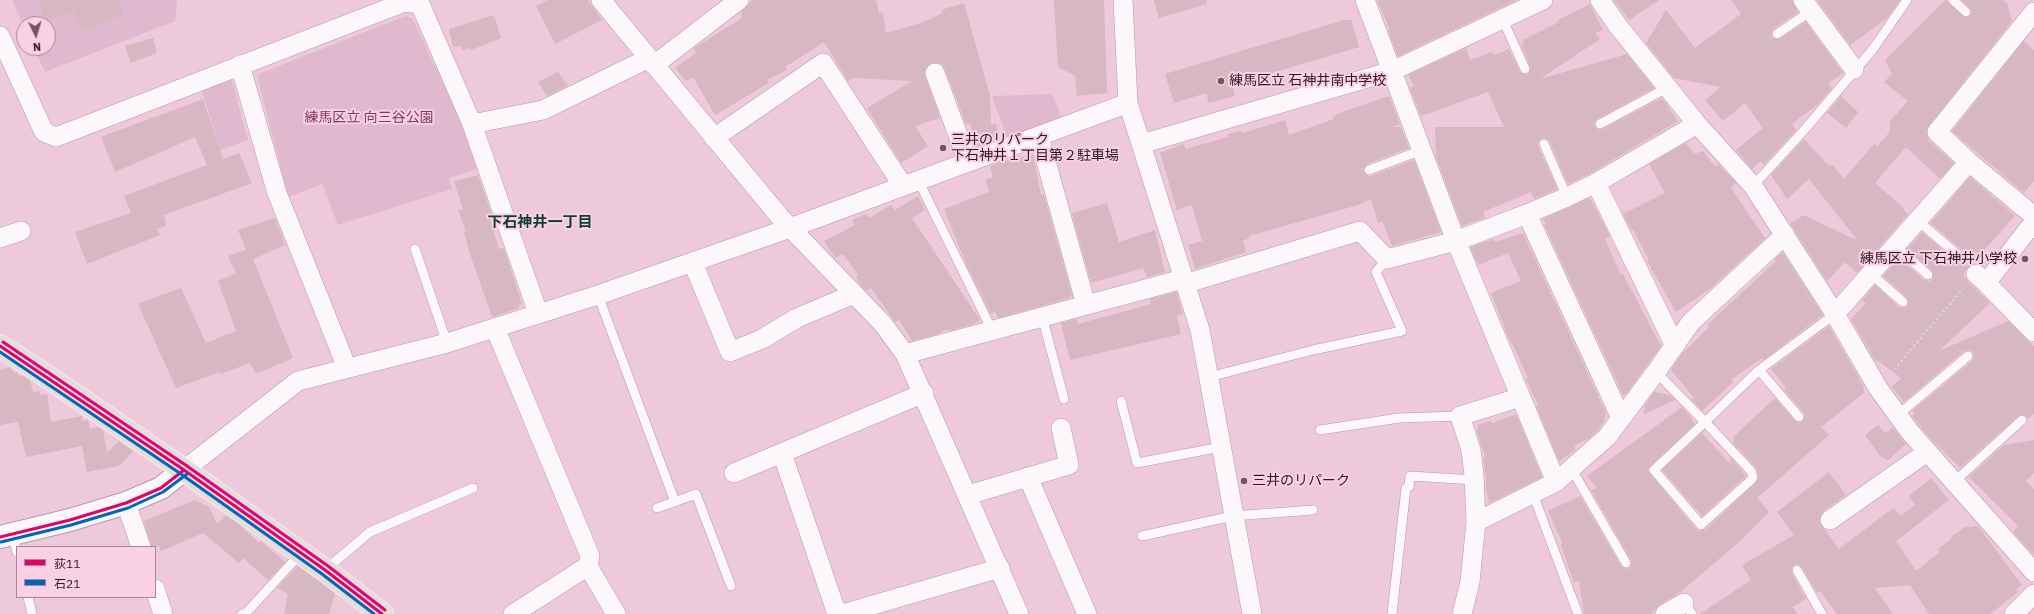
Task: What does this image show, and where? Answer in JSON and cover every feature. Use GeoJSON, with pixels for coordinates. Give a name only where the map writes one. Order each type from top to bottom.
{"type":"FeatureCollection","features":[{"type":"Feature","properties":{"kind":"main road"},"geometry":{"type":"LineString","coordinates":[[0,346],[184,470],[325,570],[382,614]]}},
{"type":"Feature","properties":{"kind":"street"},"geometry":{"type":"LineString","coordinates":[[601,0],[790,228],[883,324],[905,354],[924,393],[1020,614]]}},
{"type":"Feature","properties":{"kind":"street"},"geometry":{"type":"LineString","coordinates":[[472,124],[543,110],[652,61],[739,0]]}},
{"type":"Feature","properties":{"kind":"street"},"geometry":{"type":"LineString","coordinates":[[1123,0],[1128,103],[1200,330],[1252,614]]}},
{"type":"Feature","properties":{"kind":"street"},"geometry":{"type":"LineString","coordinates":[[1365,0],[1456,241],[1556,482]]}},
{"type":"Feature","properties":{"kind":"street"},"geometry":{"type":"LineString","coordinates":[[1141,144],[1392,71],[1543,0]]}},
{"type":"Feature","properties":{"kind":"street"},"geometry":{"type":"LineString","coordinates":[[1600,0],[1618,26],[1667,88],[1752,186],[1836,314],[1878,388],[1899,414],[1910,432],[2034,572]]}},
{"type":"Feature","properties":{"kind":"street"},"geometry":{"type":"LineString","coordinates":[[0,36],[44,132],[56,137],[405,2],[420,4],[472,124],[538,313]]}},
{"type":"Feature","properties":{"kind":"street"},"geometry":{"type":"LineString","coordinates":[[1807,6],[1854,69]]}},
{"type":"Feature","properties":{"kind":"street"},"geometry":{"type":"LineString","coordinates":[[2034,12],[1937,132],[1969,162],[2032,213],[1975,272],[2034,332]]}},
{"type":"Feature","properties":{"kind":"street"},"geometry":{"type":"LineString","coordinates":[[714,138],[823,63],[910,183]]}},
{"type":"Feature","properties":{"kind":"street"},"geometry":{"type":"LineString","coordinates":[[240,65],[277,193],[347,368]]}},
{"type":"Feature","properties":{"kind":"street"},"geometry":{"type":"LineString","coordinates":[[935,73],[968,162]]}},
{"type":"Feature","properties":{"kind":"street"},"geometry":{"type":"LineString","coordinates":[[10,541],[126,503],[161,488],[298,382],[447,343],[598,295],[790,228],[1128,103]]}},
{"type":"Feature","properties":{"kind":"street"},"geometry":{"type":"LineString","coordinates":[[905,354],[1042,316],[1184,282],[1360,231],[1387,259],[1456,241],[1527,214],[1596,183],[1697,124]]}},
{"type":"Feature","properties":{"kind":"street"},"geometry":{"type":"LineString","coordinates":[[1039,136],[1086,305]]}},
{"type":"Feature","properties":{"kind":"street"},"geometry":{"type":"LineString","coordinates":[[1836,314],[1969,162]]}},
{"type":"Feature","properties":{"kind":"street"},"geometry":{"type":"LineString","coordinates":[[1596,183],[1675,346]]}},
{"type":"Feature","properties":{"kind":"street"},"geometry":{"type":"LineString","coordinates":[[1527,214],[1621,418]]}},
{"type":"Feature","properties":{"kind":"street"},"geometry":{"type":"LineString","coordinates":[[0,238],[20,230]]}},
{"type":"Feature","properties":{"kind":"street"},"geometry":{"type":"LineString","coordinates":[[1476,522],[1556,482],[1607,437],[1675,346],[1691,322],[1785,235]]}},
{"type":"Feature","properties":{"kind":"street"},"geometry":{"type":"LineString","coordinates":[[693,263],[730,352],[762,339],[797,318],[854,294]]}},
{"type":"Feature","properties":{"kind":"street"},"geometry":{"type":"LineString","coordinates":[[495,328],[590,556],[588,566],[616,614]]}},
{"type":"Feature","properties":{"kind":"street"},"geometry":{"type":"LineString","coordinates":[[734,473],[924,393]]}},
{"type":"Feature","properties":{"kind":"street"},"geometry":{"type":"LineString","coordinates":[[1462,614],[1470,582],[1476,522],[1474,480],[1470,450],[1460,416],[1521,397]]}},
{"type":"Feature","properties":{"kind":"street"},"geometry":{"type":"LineString","coordinates":[[968,495],[1069,465],[1061,428]]}},
{"type":"Feature","properties":{"kind":"street"},"geometry":{"type":"LineString","coordinates":[[1830,520],[1927,452]]}},
{"type":"Feature","properties":{"kind":"street"},"geometry":{"type":"LineString","coordinates":[[782,453],[837,614]]}},
{"type":"Feature","properties":{"kind":"street"},"geometry":{"type":"LineString","coordinates":[[1028,477],[1087,614]]}},
{"type":"Feature","properties":{"kind":"street"},"geometry":{"type":"LineString","coordinates":[[126,503],[141,546]]}},
{"type":"Feature","properties":{"kind":"street"},"geometry":{"type":"LineString","coordinates":[[513,614],[588,566]]}},
{"type":"Feature","properties":{"kind":"street"},"geometry":{"type":"LineString","coordinates":[[842,614],[1000,568]]}},
{"type":"Feature","properties":{"kind":"street"},"geometry":{"type":"LineString","coordinates":[[156,592],[163,614]]}},
{"type":"Feature","properties":{"kind":"street"},"geometry":{"type":"LineString","coordinates":[[1665,614],[1688,609]]}},
{"type":"Feature","properties":{"kind":"lane"},"geometry":{"type":"LineString","coordinates":[[1752,186],[1806,128],[1854,69],[1873,49],[1907,0]]}},
{"type":"Feature","properties":{"kind":"lane"},"geometry":{"type":"LineString","coordinates":[[1953,0],[1966,12]]}},
{"type":"Feature","properties":{"kind":"lane"},"geometry":{"type":"LineString","coordinates":[[1777,34],[1807,6]]}},
{"type":"Feature","properties":{"kind":"lane"},"geometry":{"type":"LineString","coordinates":[[1503,20],[1525,69]]}},
{"type":"Feature","properties":{"kind":"lane"},"geometry":{"type":"LineString","coordinates":[[1600,124],[1667,88]]}},
{"type":"Feature","properties":{"kind":"lane"},"geometry":{"type":"LineString","coordinates":[[1544,144],[1567,197]]}},
{"type":"Feature","properties":{"kind":"lane"},"geometry":{"type":"LineString","coordinates":[[1369,170],[1422,150]]}},
{"type":"Feature","properties":{"kind":"lane"},"geometry":{"type":"LineString","coordinates":[[910,183],[992,330]]}},
{"type":"Feature","properties":{"kind":"lane"},"geometry":{"type":"LineString","coordinates":[[1918,221],[1975,272]]}},
{"type":"Feature","properties":{"kind":"lane"},"geometry":{"type":"LineString","coordinates":[[1895,246],[1928,275]]}},
{"type":"Feature","properties":{"kind":"lane"},"geometry":{"type":"LineString","coordinates":[[415,249],[447,343]]}},
{"type":"Feature","properties":{"kind":"lane"},"geometry":{"type":"LineString","coordinates":[[1209,377],[1313,350],[1402,331],[1376,272],[1387,259]]}},
{"type":"Feature","properties":{"kind":"lane"},"geometry":{"type":"LineString","coordinates":[[1871,274],[1903,302]]}},
{"type":"Feature","properties":{"kind":"lane"},"geometry":{"type":"LineString","coordinates":[[598,295],[675,502]]}},
{"type":"Feature","properties":{"kind":"lane"},"geometry":{"type":"LineString","coordinates":[[1656,372],[1705,422],[1751,471],[1753,477],[1701,525],[1654,470],[1705,422],[1759,370],[1836,314]]}},
{"type":"Feature","properties":{"kind":"lane"},"geometry":{"type":"LineString","coordinates":[[1042,316],[1064,399]]}},
{"type":"Feature","properties":{"kind":"lane"},"geometry":{"type":"LineString","coordinates":[[1899,414],[1968,356]]}},
{"type":"Feature","properties":{"kind":"lane"},"geometry":{"type":"LineString","coordinates":[[1759,370],[1799,418]]}},
{"type":"Feature","properties":{"kind":"lane"},"geometry":{"type":"LineString","coordinates":[[1121,401],[1137,463],[1221,447]]}},
{"type":"Feature","properties":{"kind":"lane"},"geometry":{"type":"LineString","coordinates":[[1320,430],[1399,418],[1460,416]]}},
{"type":"Feature","properties":{"kind":"lane"},"geometry":{"type":"LineString","coordinates":[[1954,482],[2022,420]]}},
{"type":"Feature","properties":{"kind":"lane"},"geometry":{"type":"LineString","coordinates":[[1571,468],[1626,563]]}},
{"type":"Feature","properties":{"kind":"lane"},"geometry":{"type":"LineString","coordinates":[[1392,614],[1406,488],[1409,487],[1410,476],[1474,480]]}},
{"type":"Feature","properties":{"kind":"lane"},"geometry":{"type":"LineString","coordinates":[[325,570],[370,532],[473,488]]}},
{"type":"Feature","properties":{"kind":"lane"},"geometry":{"type":"LineString","coordinates":[[657,508],[696,494],[731,586]]}},
{"type":"Feature","properties":{"kind":"lane"},"geometry":{"type":"LineString","coordinates":[[1533,494],[1578,614]]}},
{"type":"Feature","properties":{"kind":"lane"},"geometry":{"type":"LineString","coordinates":[[1142,536],[1233,516],[1313,510]]}},
{"type":"Feature","properties":{"kind":"lane"},"geometry":{"type":"LineString","coordinates":[[242,614],[246,613],[301,553]]}},
{"type":"Feature","properties":{"kind":"lane"},"geometry":{"type":"LineString","coordinates":[[1797,570],[1822,614]]}},
{"type":"Feature","properties":{"kind":"lane"},"geometry":{"type":"LineString","coordinates":[[28,598],[32,614]]}},
{"type":"Feature","properties":{"kind":"path"},"geometry":{"type":"LineString","coordinates":[[1688,609],[1696,594],[1758,533],[1804,481],[1878,388],[1975,272]]}},
{"type":"Feature","properties":{"kind":"green space"},"geometry":{"type":"Polygon","coordinates":[[[12,0],[177,0],[175,21],[45,72],[38,56],[56,56],[56,16],[19,16],[12,0]]]}},
{"type":"Feature","properties":{"kind":"green space","name":"練馬区立 向三谷公園"},"geometry":{"type":"Polygon","coordinates":[[[405,16],[412,18],[463,125],[479,168],[449,178],[452,189],[338,225],[322,184],[288,197],[258,79],[259,74],[405,16]]]}},
{"type":"Feature","properties":{"kind":"green space"},"geometry":{"type":"Polygon","coordinates":[[[230,74],[248,140],[220,150],[201,87],[230,74]]]}},
{"type":"Feature","properties":{"kind":"green space"},"geometry":{"type":"Polygon","coordinates":[[[1052,94],[1062,118],[1007,138],[992,96],[1052,94]]]}},
{"type":"Feature","properties":{"kind":"building"},"geometry":{"type":"Polygon","coordinates":[[[38,0],[119,0],[123,15],[80,30],[74,12],[56,17],[56,16],[43,16],[38,0]]]}},
{"type":"Feature","properties":{"kind":"building"},"geometry":{"type":"Polygon","coordinates":[[[548,0],[588,0],[602,20],[555,44],[536,6],[548,0]]]}},
{"type":"Feature","properties":{"kind":"building"},"geometry":{"type":"Polygon","coordinates":[[[752,0],[876,0],[879,13],[883,12],[886,33],[921,23],[943,13],[941,10],[964,3],[990,96],[991,125],[996,124],[999,139],[976,147],[970,123],[966,124],[945,69],[942,64],[932,63],[926,66],[925,76],[940,118],[915,126],[928,146],[901,163],[867,108],[912,81],[853,78],[848,81],[824,42],[785,67],[787,70],[767,80],[769,83],[715,115],[693,77],[686,81],[675,68],[696,53],[694,48],[742,18],[741,12],[752,0]]]}},
{"type":"Feature","properties":{"kind":"building"},"geometry":{"type":"Polygon","coordinates":[[[1054,0],[1104,0],[1107,93],[1077,96],[1075,76],[1058,67],[1054,0]]]}},
{"type":"Feature","properties":{"kind":"building"},"geometry":{"type":"Polygon","coordinates":[[[1154,0],[1206,0],[1207,4],[1159,18],[1154,0]]]}},
{"type":"Feature","properties":{"kind":"building"},"geometry":{"type":"Polygon","coordinates":[[[1377,0],[1517,0],[1398,56],[1388,31],[1390,30],[1377,0]]]}},
{"type":"Feature","properties":{"kind":"building"},"geometry":{"type":"Polygon","coordinates":[[[1614,0],[1659,0],[1629,20],[1614,0]]]}},
{"type":"Feature","properties":{"kind":"building"},"geometry":{"type":"Polygon","coordinates":[[[1731,0],[1792,0],[1798,12],[1773,29],[1771,34],[1772,38],[1780,39],[1806,22],[1843,73],[1828,84],[1832,88],[1817,105],[1792,124],[1796,130],[1764,165],[1761,161],[1752,169],[1736,150],[1763,128],[1745,103],[1723,121],[1705,100],[1721,87],[1674,78],[1646,43],[1666,10],[1695,48],[1741,14],[1731,0]]]}},
{"type":"Feature","properties":{"kind":"building"},"geometry":{"type":"Polygon","coordinates":[[[1817,0],[1900,0],[1886,19],[1850,45],[1817,0]]]}},
{"type":"Feature","properties":{"kind":"building"},"geometry":{"type":"Polygon","coordinates":[[[1945,0],[1947,0],[1949,4],[1965,18],[1970,16],[1972,11],[1962,0],[2003,0],[2007,3],[2012,21],[1926,130],[1929,140],[1954,163],[1940,179],[1906,147],[1875,183],[1904,208],[1908,214],[1857,273],[1845,262],[1827,281],[1790,223],[1804,215],[1858,241],[1809,179],[1787,199],[1771,175],[1804,139],[1829,166],[1833,165],[1844,179],[1874,144],[1877,146],[1889,133],[1890,121],[1908,101],[1884,82],[1892,74],[1885,60],[1945,0]]]}},
{"type":"Feature","properties":{"kind":"building"},"geometry":{"type":"Polygon","coordinates":[[[1590,4],[1603,30],[1595,33],[1600,39],[1540,79],[1627,54],[1654,88],[1597,119],[1594,123],[1595,127],[1599,130],[1603,129],[1662,98],[1678,121],[1591,173],[1568,184],[1550,142],[1545,138],[1541,139],[1538,146],[1557,189],[1534,199],[1531,192],[1483,212],[1485,218],[1462,226],[1436,157],[1435,127],[1504,127],[1488,92],[1421,116],[1410,88],[1414,86],[1408,75],[1466,48],[1470,60],[1492,52],[1494,55],[1509,49],[1520,72],[1527,75],[1531,69],[1521,44],[1524,43],[1523,40],[1590,4]]]}},
{"type":"Feature","properties":{"kind":"building"},"geometry":{"type":"Polygon","coordinates":[[[494,15],[501,38],[471,50],[470,48],[462,50],[461,46],[453,47],[449,29],[494,15]]]}},
{"type":"Feature","properties":{"kind":"building"},"geometry":{"type":"Polygon","coordinates":[[[1344,20],[1351,20],[1359,47],[1232,85],[1235,96],[1209,103],[1206,93],[1174,103],[1165,74],[1344,20]]]}},
{"type":"Feature","properties":{"kind":"building"},"geometry":{"type":"Polygon","coordinates":[[[153,38],[157,53],[131,63],[125,46],[153,38]]]}},
{"type":"Feature","properties":{"kind":"building"},"geometry":{"type":"Polygon","coordinates":[[[2024,41],[2034,50],[2034,181],[2024,193],[1952,131],[2024,41]]]}},
{"type":"Feature","properties":{"kind":"building"},"geometry":{"type":"Polygon","coordinates":[[[558,72],[568,86],[547,96],[538,82],[558,72]]]}},
{"type":"Feature","properties":{"kind":"building"},"geometry":{"type":"Polygon","coordinates":[[[1389,96],[1400,124],[1392,127],[1401,127],[1409,148],[1367,164],[1363,169],[1364,172],[1368,176],[1371,176],[1414,160],[1441,232],[1392,246],[1382,221],[1378,223],[1371,199],[1358,205],[1249,236],[1249,238],[1243,241],[1246,252],[1195,269],[1188,245],[1202,241],[1192,205],[1177,210],[1160,153],[1184,144],[1186,149],[1228,137],[1227,134],[1242,131],[1243,133],[1285,120],[1289,135],[1334,119],[1333,116],[1348,110],[1389,96]]]}},
{"type":"Feature","properties":{"kind":"building"},"geometry":{"type":"Polygon","coordinates":[[[1841,96],[1858,112],[1846,128],[1827,113],[1841,96]]]}},
{"type":"Feature","properties":{"kind":"building"},"geometry":{"type":"Polygon","coordinates":[[[203,99],[223,159],[239,153],[252,183],[164,215],[166,226],[157,229],[160,235],[87,264],[75,232],[131,213],[124,196],[207,165],[195,137],[115,172],[101,137],[203,99]]]}},
{"type":"Feature","properties":{"kind":"building"},"geometry":{"type":"Polygon","coordinates":[[[1686,143],[1694,154],[1703,151],[1715,167],[1718,164],[1736,183],[1731,188],[1765,238],[1768,236],[1711,288],[1676,312],[1647,261],[1649,260],[1633,229],[1631,230],[1623,214],[1665,193],[1649,164],[1686,143]]]}},
{"type":"Feature","properties":{"kind":"building"},"geometry":{"type":"Polygon","coordinates":[[[1033,155],[1041,195],[1044,195],[1072,295],[1070,298],[998,318],[995,312],[991,314],[967,266],[944,209],[989,192],[986,179],[993,178],[990,166],[1004,161],[1033,155]]]}},
{"type":"Feature","properties":{"kind":"building"},"geometry":{"type":"Polygon","coordinates":[[[478,175],[493,218],[490,219],[499,249],[504,248],[522,304],[519,305],[519,308],[492,317],[469,251],[464,231],[466,231],[458,210],[463,209],[454,181],[478,175]]]}},
{"type":"Feature","properties":{"kind":"building"},"geometry":{"type":"Polygon","coordinates":[[[1970,177],[2015,216],[1965,271],[1964,276],[1968,282],[1990,303],[1939,351],[2008,321],[2034,346],[2034,414],[2028,419],[2024,414],[2018,416],[1960,468],[1930,438],[1912,416],[1915,413],[1912,411],[1972,361],[1974,358],[1973,352],[1970,350],[1964,351],[1904,402],[1892,387],[1901,378],[1877,360],[1876,362],[1851,319],[1866,303],[1862,300],[1875,285],[1899,307],[1905,308],[1908,306],[1907,298],[1883,276],[1899,258],[1924,280],[1930,281],[1933,279],[1932,271],[1907,249],[1922,232],[1960,265],[1966,266],[1969,264],[1970,258],[1968,255],[1930,223],[1970,177]]]}},
{"type":"Feature","properties":{"kind":"building"},"geometry":{"type":"Polygon","coordinates":[[[918,196],[925,210],[912,218],[980,320],[971,325],[948,331],[946,329],[938,334],[912,341],[899,320],[895,322],[871,288],[867,291],[861,286],[856,278],[858,275],[843,254],[835,258],[824,241],[855,225],[852,220],[866,214],[869,218],[891,205],[895,210],[918,196]]]}},
{"type":"Feature","properties":{"kind":"building"},"geometry":{"type":"Polygon","coordinates":[[[1590,198],[1610,236],[1605,239],[1620,273],[1623,274],[1661,346],[1626,394],[1623,395],[1543,219],[1590,198]]]}},
{"type":"Feature","properties":{"kind":"building"},"geometry":{"type":"Polygon","coordinates":[[[1107,203],[1119,242],[1155,230],[1165,272],[1147,277],[1143,268],[1091,283],[1072,213],[1107,203]]]}},
{"type":"Feature","properties":{"kind":"building"},"geometry":{"type":"Polygon","coordinates":[[[275,218],[285,245],[253,259],[293,358],[256,374],[250,363],[221,374],[219,372],[176,388],[138,304],[181,288],[206,343],[236,331],[218,281],[236,273],[228,256],[246,250],[238,230],[275,218]]]}},
{"type":"Feature","properties":{"kind":"building"},"geometry":{"type":"Polygon","coordinates":[[[1523,233],[1606,413],[1604,422],[1599,429],[1588,439],[1575,445],[1575,450],[1559,461],[1536,406],[1538,405],[1526,379],[1528,378],[1512,343],[1511,344],[1491,293],[1521,281],[1508,253],[1478,265],[1470,247],[1493,239],[1494,241],[1498,241],[1523,233]]]}},
{"type":"Feature","properties":{"kind":"building"},"geometry":{"type":"Polygon","coordinates":[[[1782,252],[1823,315],[1763,360],[1762,358],[1732,379],[1733,382],[1702,411],[1690,398],[1695,399],[1671,370],[1681,355],[1709,327],[1707,325],[1776,261],[1775,259],[1782,252]]]}},
{"type":"Feature","properties":{"kind":"building"},"geometry":{"type":"Polygon","coordinates":[[[1176,292],[1183,314],[1177,316],[1181,334],[1070,360],[1061,323],[1076,319],[1078,324],[1151,304],[1149,299],[1176,292]]]}},
{"type":"Feature","properties":{"kind":"building"},"geometry":{"type":"Polygon","coordinates":[[[1829,326],[1863,385],[1864,393],[1821,427],[1829,435],[1757,498],[1769,512],[1738,543],[1679,593],[1659,605],[1652,614],[1584,614],[1579,581],[1574,583],[1561,545],[1562,542],[1548,511],[1580,496],[1621,566],[1626,569],[1629,568],[1632,563],[1631,560],[1591,490],[1597,488],[1587,476],[1682,407],[1693,419],[1692,420],[1695,424],[1650,466],[1648,471],[1696,529],[1699,531],[1705,530],[1755,484],[1759,478],[1756,467],[1733,443],[1734,436],[1775,398],[1795,421],[1800,423],[1804,419],[1804,413],[1784,390],[1786,388],[1771,369],[1829,326]]]}},
{"type":"Feature","properties":{"kind":"building"},"geometry":{"type":"Polygon","coordinates":[[[10,367],[14,373],[17,372],[19,376],[22,375],[30,380],[33,392],[39,391],[40,395],[47,394],[51,422],[82,416],[82,421],[88,420],[90,429],[99,427],[103,430],[107,453],[119,441],[133,451],[119,466],[87,472],[82,446],[26,457],[18,422],[0,425],[0,370],[10,367]]]}},
{"type":"Feature","properties":{"kind":"building"},"geometry":{"type":"Polygon","coordinates":[[[1654,392],[1670,395],[1675,400],[1644,414],[1645,405],[1654,392]]]}},
{"type":"Feature","properties":{"kind":"building"},"geometry":{"type":"Polygon","coordinates":[[[1516,414],[1542,477],[1489,503],[1483,458],[1485,457],[1477,432],[1478,425],[1490,421],[1493,423],[1516,414]]]}},
{"type":"Feature","properties":{"kind":"building"},"geometry":{"type":"Polygon","coordinates":[[[1878,425],[1885,433],[1893,428],[1906,444],[1888,460],[1881,457],[1865,435],[1878,425]]]}},
{"type":"Feature","properties":{"kind":"building"},"geometry":{"type":"Polygon","coordinates":[[[1702,433],[1730,464],[1731,458],[1746,476],[1702,516],[1662,470],[1702,433]]]}},
{"type":"Feature","properties":{"kind":"building"},"geometry":{"type":"Polygon","coordinates":[[[2034,440],[2034,473],[2026,481],[2034,489],[2034,555],[2013,532],[2018,526],[1969,477],[2004,445],[2034,440]]]}},
{"type":"Feature","properties":{"kind":"building"},"geometry":{"type":"Polygon","coordinates":[[[1829,472],[1846,495],[1823,511],[1819,521],[1839,549],[1893,508],[1901,516],[1915,505],[1909,496],[1931,478],[1949,500],[1896,541],[1916,571],[1940,552],[1938,549],[1950,540],[1951,537],[1965,527],[1978,526],[2022,585],[2016,590],[2018,592],[1990,614],[1929,614],[1910,585],[1875,588],[1893,614],[1837,614],[1820,591],[1817,593],[1802,567],[1797,564],[1792,567],[1792,573],[1806,599],[1792,607],[1798,614],[1700,614],[1751,580],[1742,565],[1794,535],[1777,512],[1829,472]]]}},
{"type":"Feature","properties":{"kind":"building"},"geometry":{"type":"Polygon","coordinates":[[[195,500],[209,507],[217,524],[226,515],[239,524],[259,543],[261,541],[285,562],[268,580],[243,558],[239,563],[203,533],[161,551],[159,546],[152,546],[144,521],[195,500]]]}},
{"type":"Feature","properties":{"kind":"building"},"geometry":{"type":"Polygon","coordinates":[[[298,566],[335,593],[329,614],[284,614],[288,594],[277,588],[298,566]]]}},
{"type":"Feature","properties":{"kind":"transit line"},"geometry":{"type":"LineString","coordinates":[[3,342],[187,466],[328,566],[385,610]]}},
{"type":"Feature","properties":{"kind":"transit line","name":"荻11"},"geometry":{"type":"LineString","coordinates":[[0,346],[184,470],[325,570],[382,614]]}},
{"type":"Feature","properties":{"kind":"transit line","name":"石21"},"geometry":{"type":"LineString","coordinates":[[0,352],[181,474],[322,574],[374,614]]}},
{"type":"Feature","properties":{"kind":"transit line","name":"荻11"},"geometry":{"type":"LineString","coordinates":[[0,537],[70,520],[126,503],[161,488],[184,470]]}},
{"type":"Feature","properties":{"kind":"transit line","name":"石21"},"geometry":{"type":"LineString","coordinates":[[1,542],[71,525],[128,508],[163,492],[187,474]]}},
{"type":"Feature","properties":{"kind":"place","name":"練馬区立 石神井南中学校"},"geometry":{"type":"Point","coordinates":[1221,81]}},
{"type":"Feature","properties":{"kind":"place","name":"三井のリパーク 下石神井１丁目第２駐車場"},"geometry":{"type":"Point","coordinates":[943,148]}},
{"type":"Feature","properties":{"kind":"place","name":"練馬区立 下石神井小学校"},"geometry":{"type":"Point","coordinates":[2025,259]}},
{"type":"Feature","properties":{"kind":"place","name":"三井のリパーク"},"geometry":{"type":"Point","coordinates":[1244,481]}},
{"type":"Feature","properties":{"kind":"district","name":"下石神井一丁目"},"geometry":{"type":"Point","coordinates":[540,223]}}]}
